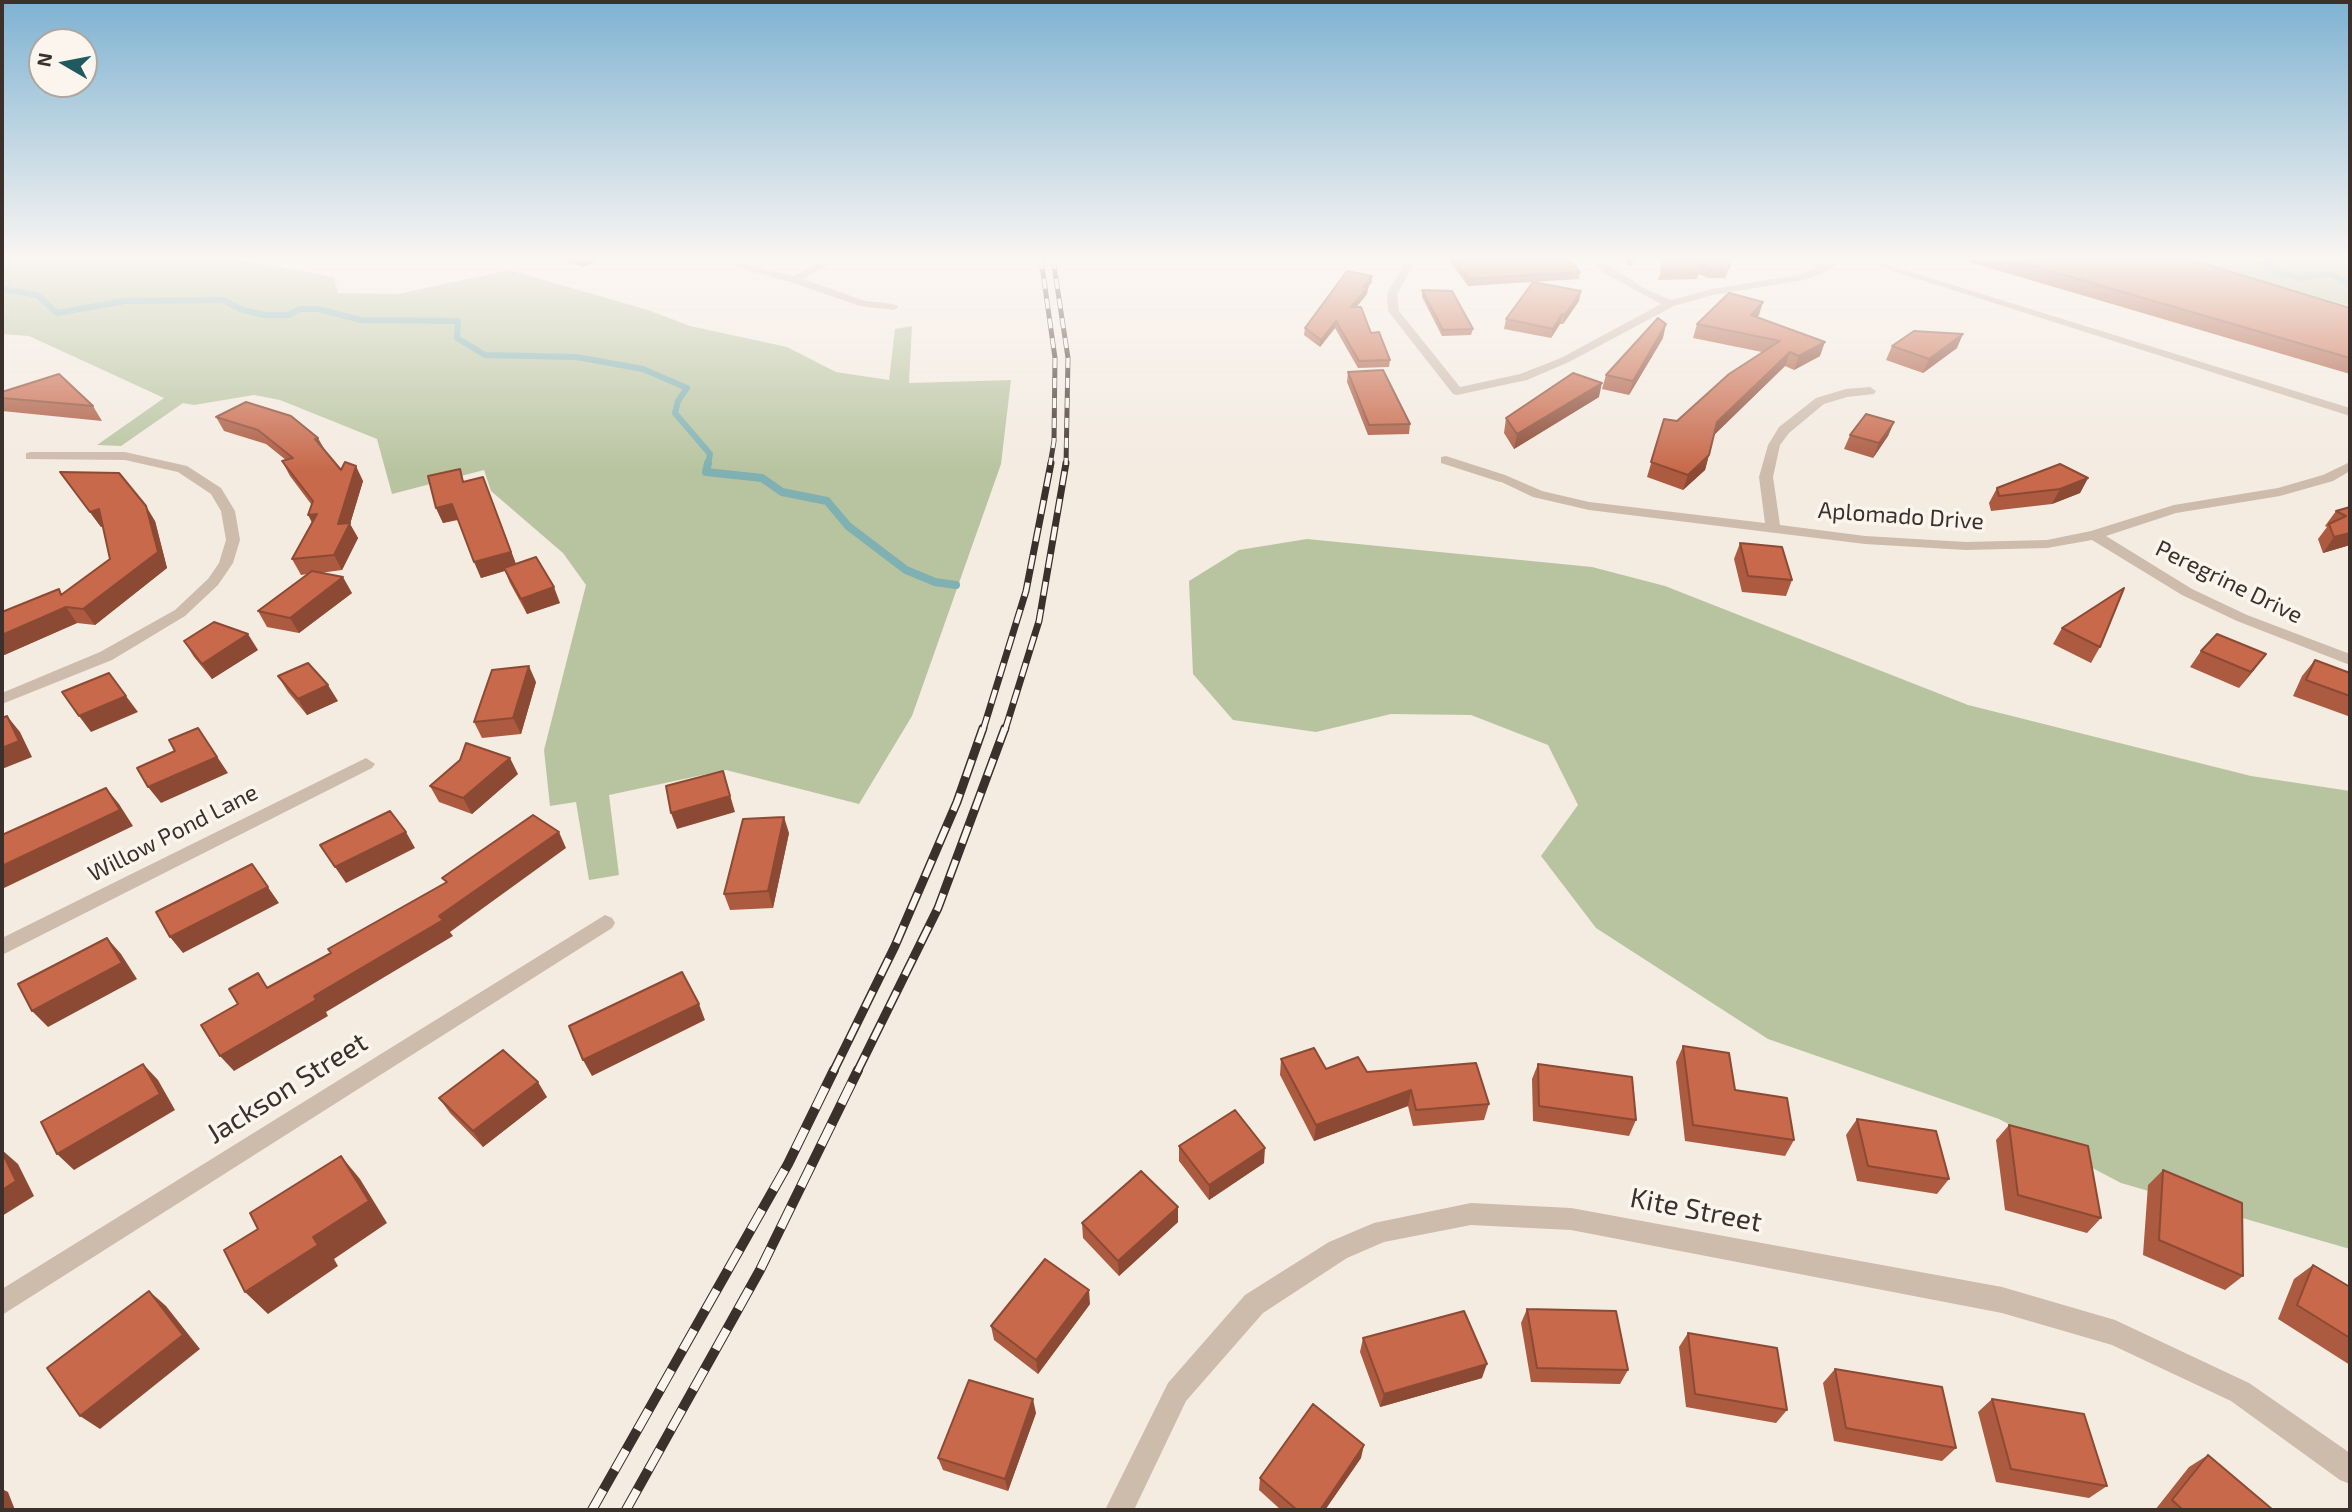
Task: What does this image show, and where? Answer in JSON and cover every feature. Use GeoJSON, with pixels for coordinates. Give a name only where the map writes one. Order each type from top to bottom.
{"type":"FeatureCollection","features":[{"type":"Feature","properties":{"kind":"street"},"geometry":{"type":"LineString","coordinates":[[1409,330],[1457,391],[1523,377],[1565,360],[1622,330]]}},
{"type":"Feature","properties":{"kind":"street"},"geometry":{"type":"LineString","coordinates":[[2088,330],[2350,412]]}},
{"type":"Feature","properties":{"kind":"street"},"geometry":{"type":"LineString","coordinates":[[1773,529],[1766,477],[1774,446],[1784,430],[1820,401],[1846,393],[1870,391]]}},
{"type":"Feature","properties":{"kind":"street"},"geometry":{"type":"LineString","coordinates":[[2,699],[106,656],[180,613],[213,582],[226,563],[233,540],[228,511],[216,491],[182,469],[125,456],[31,456]]}},
{"type":"Feature","properties":{"kind":"street","name":"Aplomado Drive"},"geometry":{"type":"LineString","coordinates":[[1446,460],[1538,494],[1589,506],[1865,540],[1966,546],[2047,544],[2094,535],[2174,509],[2280,492],[2329,478],[2350,466]]}},
{"type":"Feature","properties":{"kind":"street","name":"Peregrine Drive"},"geometry":{"type":"LineString","coordinates":[[2094,535],[2187,592],[2242,618],[2350,660]]}},
{"type":"Feature","properties":{"kind":"street","name":"Willow Pond Lane"},"geometry":{"type":"LineString","coordinates":[[2,947],[366,764]]}},
{"type":"Feature","properties":{"kind":"street","name":"Jackson Street"},"geometry":{"type":"LineString","coordinates":[[2,1303],[605,923]]}},
{"type":"Feature","properties":{"kind":"street","name":"Kite Street"},"geometry":{"type":"LineString","coordinates":[[1119,1510],[1177,1392],[1254,1304],[1338,1250],[1383,1231],[1471,1214],[1571,1219],[2002,1300],[2090,1325],[2115,1333],[2240,1392],[2350,1470]]}},
{"type":"Feature","properties":{"kind":"green space"},"geometry":{"type":"Polygon","coordinates":[[[2,330],[706,330],[787,347],[836,372],[889,380],[895,330],[912,330],[909,383],[1011,380],[1001,464],[912,716],[859,804],[726,770],[609,795],[619,875],[589,880],[576,802],[550,806],[544,750],[586,585],[563,553],[491,491],[484,470],[392,494],[377,439],[280,400],[254,395],[194,405],[183,403],[121,446],[97,445],[164,398],[29,336],[2,334],[2,330]]]}},
{"type":"Feature","properties":{"kind":"green space"},"geometry":{"type":"Polygon","coordinates":[[[1307,539],[1592,567],[1665,586],[1968,705],[2251,776],[2350,791],[2350,1249],[2121,1183],[1999,1119],[1768,1039],[1596,928],[1541,856],[1578,805],[1548,745],[1471,715],[1391,714],[1316,732],[1233,720],[1193,674],[1189,581],[1239,550],[1307,539]]]}},
{"type":"Feature","properties":{"kind":"building"},"geometry":{"type":"Polygon","coordinates":[[[1307,330],[1329,330],[1321,340],[1307,330]]]}},
{"type":"Feature","properties":{"kind":"building"},"geometry":{"type":"Polygon","coordinates":[[[1341,330],[1379,332],[1390,360],[1359,361],[1341,330]]]}},
{"type":"Feature","properties":{"kind":"building"},"geometry":{"type":"Polygon","coordinates":[[[1647,330],[1663,330],[1633,381],[1606,375],[1647,330]]]}},
{"type":"Feature","properties":{"kind":"building"},"geometry":{"type":"Polygon","coordinates":[[[1724,330],[1791,330],[1825,342],[1799,356],[1790,352],[1717,422],[1709,455],[1688,475],[1651,462],[1664,419],[1677,421],[1729,374],[1780,341],[1724,330]]]}},
{"type":"Feature","properties":{"kind":"building"},"geometry":{"type":"Polygon","coordinates":[[[2252,330],[2350,330],[2350,358],[2252,330]]]}},
{"type":"Feature","properties":{"kind":"building"},"geometry":{"type":"Polygon","coordinates":[[[1914,331],[1963,334],[1929,359],[1892,346],[1914,331]]]}},
{"type":"Feature","properties":{"kind":"building"},"geometry":{"type":"Polygon","coordinates":[[[1383,370],[1410,424],[1369,425],[1348,372],[1383,370]]]}},
{"type":"Feature","properties":{"kind":"building"},"geometry":{"type":"Polygon","coordinates":[[[1573,373],[1602,383],[1517,434],[1506,418],[1573,373]]]}},
{"type":"Feature","properties":{"kind":"building"},"geometry":{"type":"Polygon","coordinates":[[[59,374],[93,406],[2,398],[2,392],[59,374]]]}},
{"type":"Feature","properties":{"kind":"building"},"geometry":{"type":"Polygon","coordinates":[[[246,402],[291,416],[318,438],[315,439],[341,470],[345,462],[356,466],[338,524],[350,523],[334,555],[292,559],[317,514],[308,515],[313,501],[282,461],[293,458],[258,430],[216,417],[246,402]]]}},
{"type":"Feature","properties":{"kind":"building"},"geometry":{"type":"Polygon","coordinates":[[[1866,414],[1894,422],[1879,443],[1850,435],[1866,414]]]}},
{"type":"Feature","properties":{"kind":"building"},"geometry":{"type":"Polygon","coordinates":[[[2060,464],[2088,478],[2060,489],[1999,496],[1997,488],[2060,464]]]}},
{"type":"Feature","properties":{"kind":"building"},"geometry":{"type":"Polygon","coordinates":[[[460,469],[463,482],[483,477],[511,552],[474,562],[452,504],[436,508],[428,476],[460,469]]]}},
{"type":"Feature","properties":{"kind":"building"},"geometry":{"type":"Polygon","coordinates":[[[60,472],[119,473],[146,506],[158,552],[83,609],[66,607],[2,635],[2,612],[59,589],[61,595],[110,559],[99,509],[90,512],[60,472]]]}},
{"type":"Feature","properties":{"kind":"building"},"geometry":{"type":"Polygon","coordinates":[[[2350,507],[2350,533],[2334,537],[2329,524],[2346,516],[2336,511],[2350,507]]]}},
{"type":"Feature","properties":{"kind":"building"},"geometry":{"type":"Polygon","coordinates":[[[1740,543],[1782,547],[1792,580],[1748,576],[1740,543]]]}},
{"type":"Feature","properties":{"kind":"building"},"geometry":{"type":"Polygon","coordinates":[[[536,557],[554,587],[521,599],[504,568],[536,557]]]}},
{"type":"Feature","properties":{"kind":"building"},"geometry":{"type":"Polygon","coordinates":[[[312,571],[343,577],[290,618],[258,611],[312,571]]]}},
{"type":"Feature","properties":{"kind":"building"},"geometry":{"type":"Polygon","coordinates":[[[2124,588],[2100,647],[2062,628],[2124,588]]]}},
{"type":"Feature","properties":{"kind":"building"},"geometry":{"type":"Polygon","coordinates":[[[214,622],[248,634],[202,664],[184,641],[214,622]]]}},
{"type":"Feature","properties":{"kind":"building"},"geometry":{"type":"Polygon","coordinates":[[[2217,634],[2266,654],[2251,672],[2201,651],[2217,634]]]}},
{"type":"Feature","properties":{"kind":"building"},"geometry":{"type":"Polygon","coordinates":[[[2315,660],[2350,673],[2350,696],[2306,680],[2315,660]]]}},
{"type":"Feature","properties":{"kind":"building"},"geometry":{"type":"Polygon","coordinates":[[[308,663],[328,685],[298,699],[278,676],[308,663]]]}},
{"type":"Feature","properties":{"kind":"building"},"geometry":{"type":"Polygon","coordinates":[[[529,666],[513,718],[474,722],[492,670],[529,666]]]}},
{"type":"Feature","properties":{"kind":"building"},"geometry":{"type":"Polygon","coordinates":[[[109,673],[126,696],[79,716],[62,692],[109,673]]]}},
{"type":"Feature","properties":{"kind":"building"},"geometry":{"type":"Polygon","coordinates":[[[7,716],[19,741],[2,748],[2,718],[7,716]]]}},
{"type":"Feature","properties":{"kind":"building"},"geometry":{"type":"Polygon","coordinates":[[[198,728],[217,757],[148,787],[137,768],[175,751],[169,740],[198,728]]]}},
{"type":"Feature","properties":{"kind":"building"},"geometry":{"type":"Polygon","coordinates":[[[466,743],[510,758],[463,798],[430,786],[460,760],[466,743]]]}},
{"type":"Feature","properties":{"kind":"building"},"geometry":{"type":"Polygon","coordinates":[[[723,771],[730,796],[671,813],[666,786],[723,771]]]}},
{"type":"Feature","properties":{"kind":"building"},"geometry":{"type":"Polygon","coordinates":[[[106,788],[120,810],[2,866],[2,835],[106,788]]]}},
{"type":"Feature","properties":{"kind":"building"},"geometry":{"type":"Polygon","coordinates":[[[390,811],[406,832],[335,867],[320,845],[390,811]]]}},
{"type":"Feature","properties":{"kind":"building"},"geometry":{"type":"Polygon","coordinates":[[[533,815],[559,832],[439,916],[443,920],[314,996],[316,1000],[220,1056],[201,1025],[238,1004],[229,989],[258,973],[267,988],[331,953],[328,949],[447,882],[442,878],[533,815]]]}},
{"type":"Feature","properties":{"kind":"building"},"geometry":{"type":"Polygon","coordinates":[[[784,817],[768,891],[724,894],[743,819],[784,817]]]}},
{"type":"Feature","properties":{"kind":"building"},"geometry":{"type":"Polygon","coordinates":[[[252,864],[268,887],[170,937],[156,912],[252,864]]]}},
{"type":"Feature","properties":{"kind":"building"},"geometry":{"type":"Polygon","coordinates":[[[107,938],[122,963],[32,1011],[18,984],[107,938]]]}},
{"type":"Feature","properties":{"kind":"building"},"geometry":{"type":"Polygon","coordinates":[[[682,972],[699,1004],[583,1060],[569,1026],[682,972]]]}},
{"type":"Feature","properties":{"kind":"building"},"geometry":{"type":"Polygon","coordinates":[[[1683,1046],[1729,1053],[1735,1090],[1787,1098],[1794,1140],[1693,1125],[1683,1046]]]}},
{"type":"Feature","properties":{"kind":"building"},"geometry":{"type":"Polygon","coordinates":[[[1314,1048],[1326,1069],[1358,1057],[1367,1072],[1476,1063],[1489,1104],[1416,1110],[1411,1090],[1316,1125],[1281,1059],[1314,1048]]]}},
{"type":"Feature","properties":{"kind":"building"},"geometry":{"type":"Polygon","coordinates":[[[503,1050],[538,1082],[473,1131],[439,1098],[503,1050]]]}},
{"type":"Feature","properties":{"kind":"building"},"geometry":{"type":"Polygon","coordinates":[[[143,1064],[160,1094],[57,1154],[41,1122],[143,1064]]]}},
{"type":"Feature","properties":{"kind":"building"},"geometry":{"type":"Polygon","coordinates":[[[1538,1064],[1632,1077],[1636,1120],[1539,1106],[1538,1064]]]}},
{"type":"Feature","properties":{"kind":"building"},"geometry":{"type":"Polygon","coordinates":[[[1235,1110],[1265,1148],[1209,1185],[1179,1146],[1235,1110]]]}},
{"type":"Feature","properties":{"kind":"building"},"geometry":{"type":"Polygon","coordinates":[[[1857,1119],[1936,1131],[1949,1179],[1868,1166],[1857,1119]]]}},
{"type":"Feature","properties":{"kind":"building"},"geometry":{"type":"Polygon","coordinates":[[[2009,1125],[2088,1146],[2101,1218],[2018,1195],[2009,1125]]]}},
{"type":"Feature","properties":{"kind":"building"},"geometry":{"type":"Polygon","coordinates":[[[2,1152],[16,1181],[2,1190],[2,1152]]]}},
{"type":"Feature","properties":{"kind":"building"},"geometry":{"type":"Polygon","coordinates":[[[341,1156],[369,1201],[313,1237],[318,1245],[245,1292],[224,1250],[258,1229],[250,1213],[341,1156]]]}},
{"type":"Feature","properties":{"kind":"building"},"geometry":{"type":"Polygon","coordinates":[[[2163,1170],[2242,1203],[2243,1276],[2159,1240],[2163,1170]]]}},
{"type":"Feature","properties":{"kind":"building"},"geometry":{"type":"Polygon","coordinates":[[[1141,1171],[1178,1207],[1118,1261],[1082,1223],[1141,1171]]]}},
{"type":"Feature","properties":{"kind":"building"},"geometry":{"type":"Polygon","coordinates":[[[1045,1259],[1089,1290],[1036,1360],[991,1326],[1045,1259]]]}},
{"type":"Feature","properties":{"kind":"building"},"geometry":{"type":"Polygon","coordinates":[[[2313,1265],[2350,1287],[2350,1338],[2297,1305],[2313,1265]]]}},
{"type":"Feature","properties":{"kind":"building"},"geometry":{"type":"Polygon","coordinates":[[[149,1291],[183,1335],[80,1416],[47,1368],[149,1291]]]}},
{"type":"Feature","properties":{"kind":"building"},"geometry":{"type":"Polygon","coordinates":[[[1527,1309],[1616,1311],[1628,1370],[1537,1368],[1527,1309]]]}},
{"type":"Feature","properties":{"kind":"building"},"geometry":{"type":"Polygon","coordinates":[[[1464,1311],[1487,1364],[1384,1394],[1363,1338],[1464,1311]]]}},
{"type":"Feature","properties":{"kind":"building"},"geometry":{"type":"Polygon","coordinates":[[[1688,1333],[1777,1348],[1787,1410],[1695,1394],[1688,1333]]]}},
{"type":"Feature","properties":{"kind":"building"},"geometry":{"type":"Polygon","coordinates":[[[1835,1369],[1942,1387],[1956,1448],[1846,1428],[1835,1369]]]}},
{"type":"Feature","properties":{"kind":"building"},"geometry":{"type":"Polygon","coordinates":[[[969,1380],[1033,1399],[1005,1479],[938,1458],[969,1380]]]}},
{"type":"Feature","properties":{"kind":"building"},"geometry":{"type":"Polygon","coordinates":[[[1992,1399],[2084,1414],[2107,1486],[2011,1469],[1992,1399]]]}},
{"type":"Feature","properties":{"kind":"building"},"geometry":{"type":"Polygon","coordinates":[[[1313,1404],[1364,1445],[1320,1510],[1297,1510],[1260,1478],[1313,1404]]]}},
{"type":"Feature","properties":{"kind":"building"},"geometry":{"type":"Polygon","coordinates":[[[2208,1455],[2273,1510],[2183,1510],[2172,1500],[2208,1455]]]}},
{"type":"Feature","properties":{"kind":"waterway"},"geometry":{"type":"LineString","coordinates":[[457,330],[457,338],[485,355],[576,357],[643,369],[687,388],[678,401],[675,413],[710,454],[708,465]]}},
{"type":"Feature","properties":{"kind":"waterway"},"geometry":{"type":"LineString","coordinates":[[708,463],[706,472],[762,478],[782,492],[827,501],[848,526],[906,570],[935,582],[956,585]]}},
{"type":"Feature","properties":{"kind":"railway"},"geometry":{"type":"LineString","coordinates":[[1050,465],[1054,441],[1055,358],[1051,330]]}},
{"type":"Feature","properties":{"kind":"railway"},"geometry":{"type":"LineString","coordinates":[[1064,330],[1068,358],[1066,465]]}},
{"type":"Feature","properties":{"kind":"railway"},"geometry":{"type":"LineString","coordinates":[[983,730],[1026,591],[1051,463]]}},
{"type":"Feature","properties":{"kind":"railway"},"geometry":{"type":"LineString","coordinates":[[1005,730],[1039,621],[1066,463]]}},
{"type":"Feature","properties":{"kind":"railway"},"geometry":{"type":"LineString","coordinates":[[833,1072],[895,946],[957,802],[983,728]]}},
{"type":"Feature","properties":{"kind":"railway"},"geometry":{"type":"LineString","coordinates":[[857,1072],[938,908],[1005,728]]}},
{"type":"Feature","properties":{"kind":"railway"},"geometry":{"type":"LineString","coordinates":[[592,1510],[788,1164],[834,1070]]}},
{"type":"Feature","properties":{"kind":"railway"},"geometry":{"type":"LineString","coordinates":[[626,1510],[760,1270],[858,1070]]}}]}
